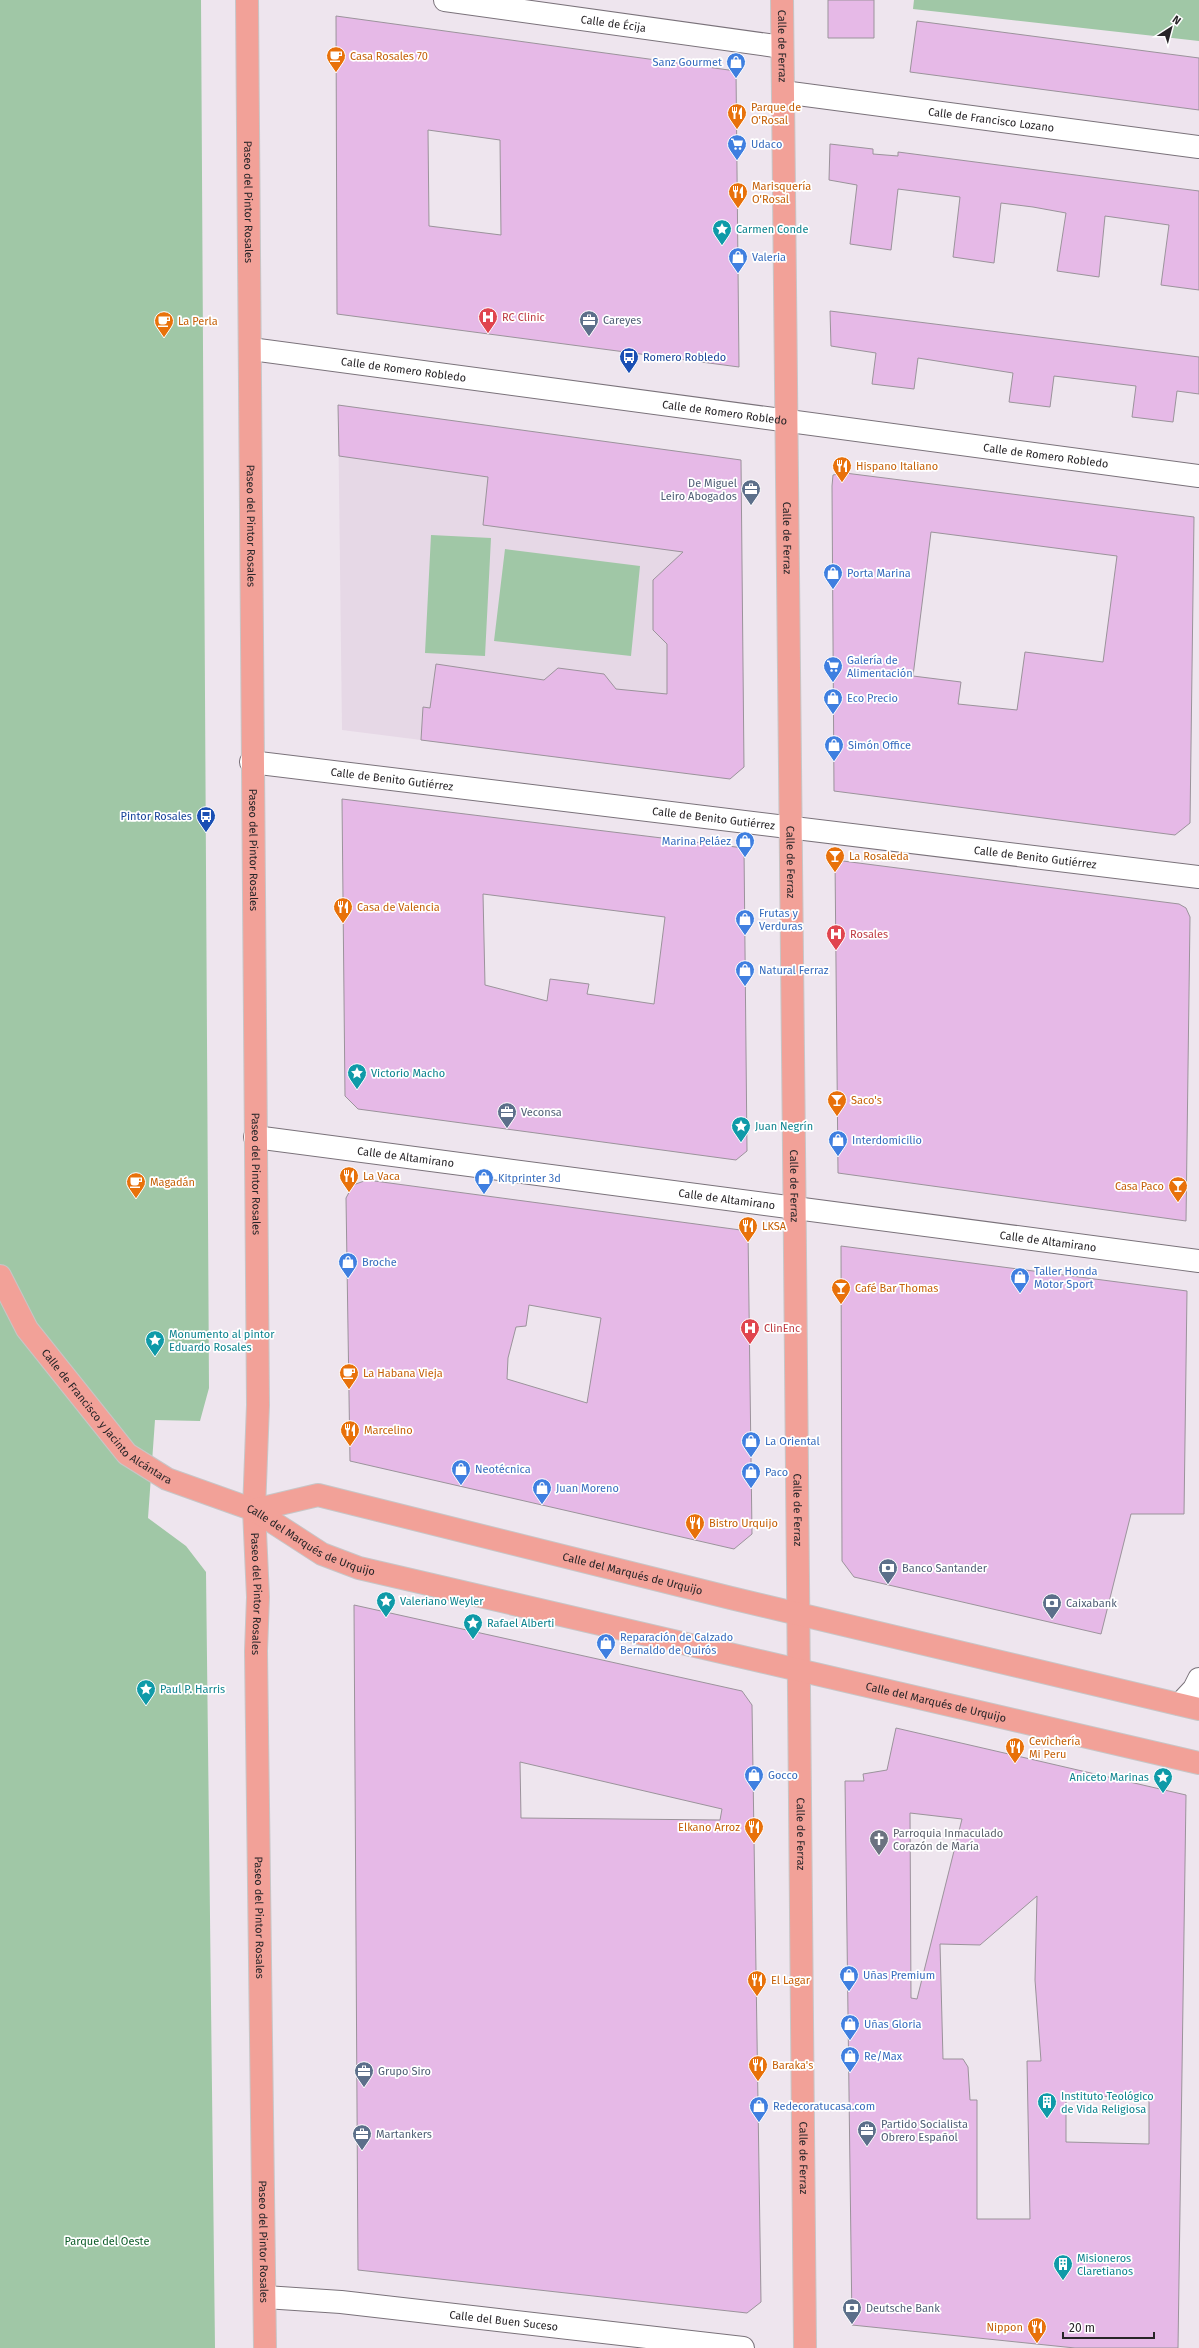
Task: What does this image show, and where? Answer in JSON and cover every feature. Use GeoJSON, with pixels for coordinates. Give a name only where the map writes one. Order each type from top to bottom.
{"type":"FeatureCollection","features":[{"type":"Feature","properties":{"kind":"main road","name":"Paseo del Pintor Rosales"},"geometry":{"type":"LineString","coordinates":[[247,0],[251,349],[251,762],[258,1404],[254,1510],[258,1597],[256,1651],[265,2348]]}},
{"type":"Feature","properties":{"kind":"main road","name":"Calle de Ferraz"},"geometry":{"type":"LineString","coordinates":[[782,0],[790,827],[801,1670],[805,2348]]}},
{"type":"Feature","properties":{"kind":"main road","name":"Calle de Francisco y Jacinto Alcántara"},"geometry":{"type":"LineString","coordinates":[[0,1276],[27,1329],[127,1454],[167,1479],[254,1510]]}},
{"type":"Feature","properties":{"kind":"main road","name":"Calle del Marqués de Urquijo"},"geometry":{"type":"LineString","coordinates":[[254,1510],[318,1495],[800,1613],[1190,1706]]}},
{"type":"Feature","properties":{"kind":"main road","name":"Calle del Marqués de Urquijo"},"geometry":{"type":"LineString","coordinates":[[254,1510],[322,1554],[359,1568],[1199,1763]]}},
{"type":"Feature","properties":{"kind":"street","name":"Calle de Écija"},"geometry":{"type":"LineString","coordinates":[[445,0],[782,47]]}},
{"type":"Feature","properties":{"kind":"street","name":"Calle de Francisco Lozano"},"geometry":{"type":"LineString","coordinates":[[783,92],[1199,147]]}},
{"type":"Feature","properties":{"kind":"street","name":"Calle de Romero Robledo"},"geometry":{"type":"LineString","coordinates":[[251,349],[1199,476]]}},
{"type":"Feature","properties":{"kind":"street","name":"Calle de Benito Gutiérrez"},"geometry":{"type":"LineString","coordinates":[[251,762],[1199,877]]}},
{"type":"Feature","properties":{"kind":"street","name":"Calle de Altamirano"},"geometry":{"type":"LineString","coordinates":[[255,1137],[1199,1260]]}},
{"type":"Feature","properties":{"kind":"street"},"geometry":{"type":"LineString","coordinates":[[1190,1706],[1194,1689],[1199,1679]]}},
{"type":"Feature","properties":{"kind":"street","name":"Calle del Buen Suceso"},"geometry":{"type":"LineString","coordinates":[[265,2297],[341,2302],[743,2348]]}},
{"type":"Feature","properties":{"kind":"shaded area"},"geometry":{"type":"Polygon","coordinates":[[[338,405],[741,460],[744,767],[730,779],[342,730],[338,405]]]}},
{"type":"Feature","properties":{"kind":"green space","name":"Parque del Oeste"},"geometry":{"type":"Polygon","coordinates":[[[0,0],[201,0],[209,1388],[200,1421],[155,1420],[148,1518],[186,1546],[206,1572],[215,2348],[0,2348],[0,0]]]}},
{"type":"Feature","properties":{"kind":"green space"},"geometry":{"type":"Polygon","coordinates":[[[914,0],[1199,0],[1199,41],[913,9],[914,0]]]}},
{"type":"Feature","properties":{"kind":"green space"},"geometry":{"type":"Polygon","coordinates":[[[431,535],[491,538],[485,656],[425,653],[431,535]]]}},
{"type":"Feature","properties":{"kind":"green space"},"geometry":{"type":"Polygon","coordinates":[[[505,549],[640,566],[631,656],[494,641],[505,549]]]}},
{"type":"Feature","properties":{"kind":"building"},"geometry":{"type":"Polygon","coordinates":[[[828,0],[874,0],[874,38],[828,38],[828,0]]]}},
{"type":"Feature","properties":{"kind":"building"},"geometry":{"type":"Polygon","coordinates":[[[336,16],[736,71],[739,367],[337,314],[336,16]],[[428,130],[429,226],[501,235],[500,140],[428,130]]]}},
{"type":"Feature","properties":{"kind":"building"},"geometry":{"type":"Polygon","coordinates":[[[917,21],[1199,58],[1199,110],[910,72],[917,21]]]}},
{"type":"Feature","properties":{"kind":"building"},"geometry":{"type":"Polygon","coordinates":[[[830,144],[873,149],[873,154],[898,156],[898,152],[1199,191],[1199,290],[1161,285],[1169,225],[1105,216],[1099,277],[1057,271],[1066,213],[1033,207],[1001,203],[994,263],[953,257],[960,197],[898,189],[891,250],[850,244],[857,185],[829,180],[830,144]]]}},
{"type":"Feature","properties":{"kind":"building"},"geometry":{"type":"Polygon","coordinates":[[[830,311],[1199,357],[1199,394],[1177,391],[1173,422],[1132,417],[1136,386],[1054,376],[1050,407],[1009,402],[1013,373],[918,358],[914,389],[872,384],[876,353],[831,346],[830,311]]]}},
{"type":"Feature","properties":{"kind":"building"},"geometry":{"type":"Polygon","coordinates":[[[338,405],[741,460],[744,767],[730,779],[421,740],[423,707],[430,708],[436,664],[544,680],[558,668],[604,674],[616,689],[667,694],[667,644],[653,630],[653,580],[683,552],[483,525],[488,477],[339,456],[338,405]]]}},
{"type":"Feature","properties":{"kind":"building"},"geometry":{"type":"Polygon","coordinates":[[[845,473],[1194,517],[1190,823],[1175,835],[834,791],[833,475],[845,473]],[[931,532],[913,676],[961,682],[958,704],[1017,710],[1025,652],[1103,662],[1117,556],[931,532]]]}},
{"type":"Feature","properties":{"kind":"building"},"geometry":{"type":"Polygon","coordinates":[[[342,799],[744,848],[747,1151],[736,1160],[358,1109],[345,1096],[342,799]],[[483,894],[485,985],[547,1001],[550,979],[589,984],[587,994],[654,1004],[665,917],[483,894]]]}},
{"type":"Feature","properties":{"kind":"building"},"geometry":{"type":"Polygon","coordinates":[[[835,860],[1179,904],[1186,908],[1190,917],[1186,1221],[838,1173],[835,860]]]}},
{"type":"Feature","properties":{"kind":"building"},"geometry":{"type":"Polygon","coordinates":[[[367,1180],[748,1231],[752,1534],[734,1549],[350,1461],[346,1198],[353,1185],[367,1180]],[[529,1305],[526,1326],[516,1327],[508,1358],[507,1379],[587,1403],[601,1318],[529,1305]]]}},
{"type":"Feature","properties":{"kind":"building"},"geometry":{"type":"Polygon","coordinates":[[[841,1246],[1187,1291],[1184,1514],[1131,1514],[1101,1634],[854,1577],[842,1561],[841,1246]]]}},
{"type":"Feature","properties":{"kind":"building"},"geometry":{"type":"Polygon","coordinates":[[[354,1605],[742,1691],[752,1705],[761,2302],[747,2313],[358,2270],[354,1605]],[[520,1762],[521,1818],[720,1820],[722,1809],[520,1762]]]}},
{"type":"Feature","properties":{"kind":"building"},"geometry":{"type":"Polygon","coordinates":[[[896,1728],[1186,1795],[1178,2348],[1075,2348],[852,2325],[845,1781],[864,1781],[863,1774],[887,1770],[896,1728]],[[910,1813],[911,1998],[917,1999],[962,1819],[910,1813]],[[1037,1896],[980,1945],[940,1944],[943,2059],[963,2059],[968,2067],[970,2100],[977,2100],[977,2219],[1030,2219],[1027,2061],[1041,2061],[1035,1980],[1037,1896]],[[1066,2096],[1066,2142],[1149,2144],[1149,2097],[1066,2096]]]}},
{"type":"Feature","properties":{"kind":"place","name":"Casa Rosales 70"},"geometry":{"type":"Point","coordinates":[336,73]}},
{"type":"Feature","properties":{"kind":"place","name":"Sanz Gourmet"},"geometry":{"type":"Point","coordinates":[736,79]}},
{"type":"Feature","properties":{"kind":"place","name":"Parque de O'Rosal"},"geometry":{"type":"Point","coordinates":[737,130]}},
{"type":"Feature","properties":{"kind":"place","name":"Udaco"},"geometry":{"type":"Point","coordinates":[737,161]}},
{"type":"Feature","properties":{"kind":"place","name":"Marisquería O'Rosal"},"geometry":{"type":"Point","coordinates":[738,209]}},
{"type":"Feature","properties":{"kind":"place","name":"Carmen Conde"},"geometry":{"type":"Point","coordinates":[722,246]}},
{"type":"Feature","properties":{"kind":"place","name":"Valeria"},"geometry":{"type":"Point","coordinates":[738,274]}},
{"type":"Feature","properties":{"kind":"place","name":"RC Clinic"},"geometry":{"type":"Point","coordinates":[488,334]}},
{"type":"Feature","properties":{"kind":"place","name":"Careyes"},"geometry":{"type":"Point","coordinates":[589,337]}},
{"type":"Feature","properties":{"kind":"place","name":"La Perla"},"geometry":{"type":"Point","coordinates":[164,338]}},
{"type":"Feature","properties":{"kind":"place","name":"Romero Robledo"},"geometry":{"type":"Point","coordinates":[629,374]}},
{"type":"Feature","properties":{"kind":"place","name":"Hispano Italiano"},"geometry":{"type":"Point","coordinates":[842,483]}},
{"type":"Feature","properties":{"kind":"place","name":"De Miguel Leiro Abogados"},"geometry":{"type":"Point","coordinates":[751,506]}},
{"type":"Feature","properties":{"kind":"place","name":"Porta Marina"},"geometry":{"type":"Point","coordinates":[833,590]}},
{"type":"Feature","properties":{"kind":"place","name":"Galería de Alimentación"},"geometry":{"type":"Point","coordinates":[833,683]}},
{"type":"Feature","properties":{"kind":"place","name":"Eco Precio"},"geometry":{"type":"Point","coordinates":[833,715]}},
{"type":"Feature","properties":{"kind":"place","name":"Simón Office"},"geometry":{"type":"Point","coordinates":[834,762]}},
{"type":"Feature","properties":{"kind":"place","name":"Pintor Rosales"},"geometry":{"type":"Point","coordinates":[206,833]}},
{"type":"Feature","properties":{"kind":"place","name":"Marina Peláez"},"geometry":{"type":"Point","coordinates":[745,858]}},
{"type":"Feature","properties":{"kind":"place","name":"La Rosaleda"},"geometry":{"type":"Point","coordinates":[835,873]}},
{"type":"Feature","properties":{"kind":"place","name":"Casa de Valencia"},"geometry":{"type":"Point","coordinates":[343,924]}},
{"type":"Feature","properties":{"kind":"place","name":"Frutas y Verduras"},"geometry":{"type":"Point","coordinates":[745,936]}},
{"type":"Feature","properties":{"kind":"place","name":"Rosales"},"geometry":{"type":"Point","coordinates":[836,951]}},
{"type":"Feature","properties":{"kind":"place","name":"Natural Ferraz"},"geometry":{"type":"Point","coordinates":[745,987]}},
{"type":"Feature","properties":{"kind":"place","name":"Victorio Macho"},"geometry":{"type":"Point","coordinates":[357,1090]}},
{"type":"Feature","properties":{"kind":"place","name":"Saco's"},"geometry":{"type":"Point","coordinates":[837,1117]}},
{"type":"Feature","properties":{"kind":"place","name":"Veconsa"},"geometry":{"type":"Point","coordinates":[507,1129]}},
{"type":"Feature","properties":{"kind":"place","name":"Juan Negrín"},"geometry":{"type":"Point","coordinates":[741,1143]}},
{"type":"Feature","properties":{"kind":"place","name":"Interdomicilio"},"geometry":{"type":"Point","coordinates":[838,1157]}},
{"type":"Feature","properties":{"kind":"place","name":"La Vaca"},"geometry":{"type":"Point","coordinates":[349,1193]}},
{"type":"Feature","properties":{"kind":"place","name":"Kitprinter 3d"},"geometry":{"type":"Point","coordinates":[484,1195]}},
{"type":"Feature","properties":{"kind":"place","name":"Magadán"},"geometry":{"type":"Point","coordinates":[136,1199]}},
{"type":"Feature","properties":{"kind":"place","name":"Casa Paco"},"geometry":{"type":"Point","coordinates":[1178,1203]}},
{"type":"Feature","properties":{"kind":"place","name":"LKSA"},"geometry":{"type":"Point","coordinates":[748,1243]}},
{"type":"Feature","properties":{"kind":"place","name":"Broche"},"geometry":{"type":"Point","coordinates":[348,1279]}},
{"type":"Feature","properties":{"kind":"place","name":"Taller Honda Motor Sport"},"geometry":{"type":"Point","coordinates":[1020,1294]}},
{"type":"Feature","properties":{"kind":"place","name":"Café Bar Thomas"},"geometry":{"type":"Point","coordinates":[841,1305]}},
{"type":"Feature","properties":{"kind":"place","name":"ClinEnc"},"geometry":{"type":"Point","coordinates":[750,1345]}},
{"type":"Feature","properties":{"kind":"place","name":"Monumento al pintor Eduardo Rosales"},"geometry":{"type":"Point","coordinates":[155,1357]}},
{"type":"Feature","properties":{"kind":"place","name":"La Habana Vieja"},"geometry":{"type":"Point","coordinates":[349,1390]}},
{"type":"Feature","properties":{"kind":"place","name":"Marcelino"},"geometry":{"type":"Point","coordinates":[350,1447]}},
{"type":"Feature","properties":{"kind":"place","name":"La Oriental"},"geometry":{"type":"Point","coordinates":[751,1458]}},
{"type":"Feature","properties":{"kind":"place","name":"Neotécnica"},"geometry":{"type":"Point","coordinates":[461,1486]}},
{"type":"Feature","properties":{"kind":"place","name":"Paco"},"geometry":{"type":"Point","coordinates":[751,1489]}},
{"type":"Feature","properties":{"kind":"place","name":"Juan Moreno"},"geometry":{"type":"Point","coordinates":[542,1505]}},
{"type":"Feature","properties":{"kind":"place","name":"Bistro Urquijo"},"geometry":{"type":"Point","coordinates":[695,1540]}},
{"type":"Feature","properties":{"kind":"place","name":"Banco Santander"},"geometry":{"type":"Point","coordinates":[888,1585]}},
{"type":"Feature","properties":{"kind":"place","name":"Valeriano Weyler"},"geometry":{"type":"Point","coordinates":[386,1618]}},
{"type":"Feature","properties":{"kind":"place","name":"Caixabank"},"geometry":{"type":"Point","coordinates":[1052,1620]}},
{"type":"Feature","properties":{"kind":"place","name":"Rafael Alberti"},"geometry":{"type":"Point","coordinates":[473,1640]}},
{"type":"Feature","properties":{"kind":"place","name":"Reparación de Calzado Bernaldo de Quirós"},"geometry":{"type":"Point","coordinates":[606,1660]}},
{"type":"Feature","properties":{"kind":"place","name":"Paul P. Harris"},"geometry":{"type":"Point","coordinates":[146,1706]}},
{"type":"Feature","properties":{"kind":"place","name":"Cevichería Mi Peru"},"geometry":{"type":"Point","coordinates":[1015,1764]}},
{"type":"Feature","properties":{"kind":"place","name":"Gocco"},"geometry":{"type":"Point","coordinates":[754,1792]}},
{"type":"Feature","properties":{"kind":"place","name":"Aniceto Marinas"},"geometry":{"type":"Point","coordinates":[1163,1794]}},
{"type":"Feature","properties":{"kind":"place","name":"Elkano Arroz"},"geometry":{"type":"Point","coordinates":[754,1844]}},
{"type":"Feature","properties":{"kind":"place","name":"Parroquia Inmaculado Corazón de María"},"geometry":{"type":"Point","coordinates":[879,1856]}},
{"type":"Feature","properties":{"kind":"place","name":"Uñas Premium"},"geometry":{"type":"Point","coordinates":[849,1992]}},
{"type":"Feature","properties":{"kind":"place","name":"El Lagar"},"geometry":{"type":"Point","coordinates":[757,1997]}},
{"type":"Feature","properties":{"kind":"place","name":"Uñas Gloria"},"geometry":{"type":"Point","coordinates":[850,2041]}},
{"type":"Feature","properties":{"kind":"place","name":"Re/Max"},"geometry":{"type":"Point","coordinates":[850,2073]}},
{"type":"Feature","properties":{"kind":"place","name":"Baraka's"},"geometry":{"type":"Point","coordinates":[758,2082]}},
{"type":"Feature","properties":{"kind":"place","name":"Grupo Siro"},"geometry":{"type":"Point","coordinates":[364,2088]}},
{"type":"Feature","properties":{"kind":"place","name":"Instituto Teológico de Vida Religiosa"},"geometry":{"type":"Point","coordinates":[1047,2119]}},
{"type":"Feature","properties":{"kind":"place","name":"Redecoratucasa.com"},"geometry":{"type":"Point","coordinates":[759,2123]}},
{"type":"Feature","properties":{"kind":"place","name":"Partido Socialista Obrero Español"},"geometry":{"type":"Point","coordinates":[867,2147]}},
{"type":"Feature","properties":{"kind":"place","name":"Martankers"},"geometry":{"type":"Point","coordinates":[362,2151]}},
{"type":"Feature","properties":{"kind":"place","name":"Misioneros Claretianos"},"geometry":{"type":"Point","coordinates":[1063,2281]}},
{"type":"Feature","properties":{"kind":"place","name":"Deutsche Bank"},"geometry":{"type":"Point","coordinates":[852,2325]}},
{"type":"Feature","properties":{"kind":"place","name":"Nippon"},"geometry":{"type":"Point","coordinates":[1037,2344]}}]}
